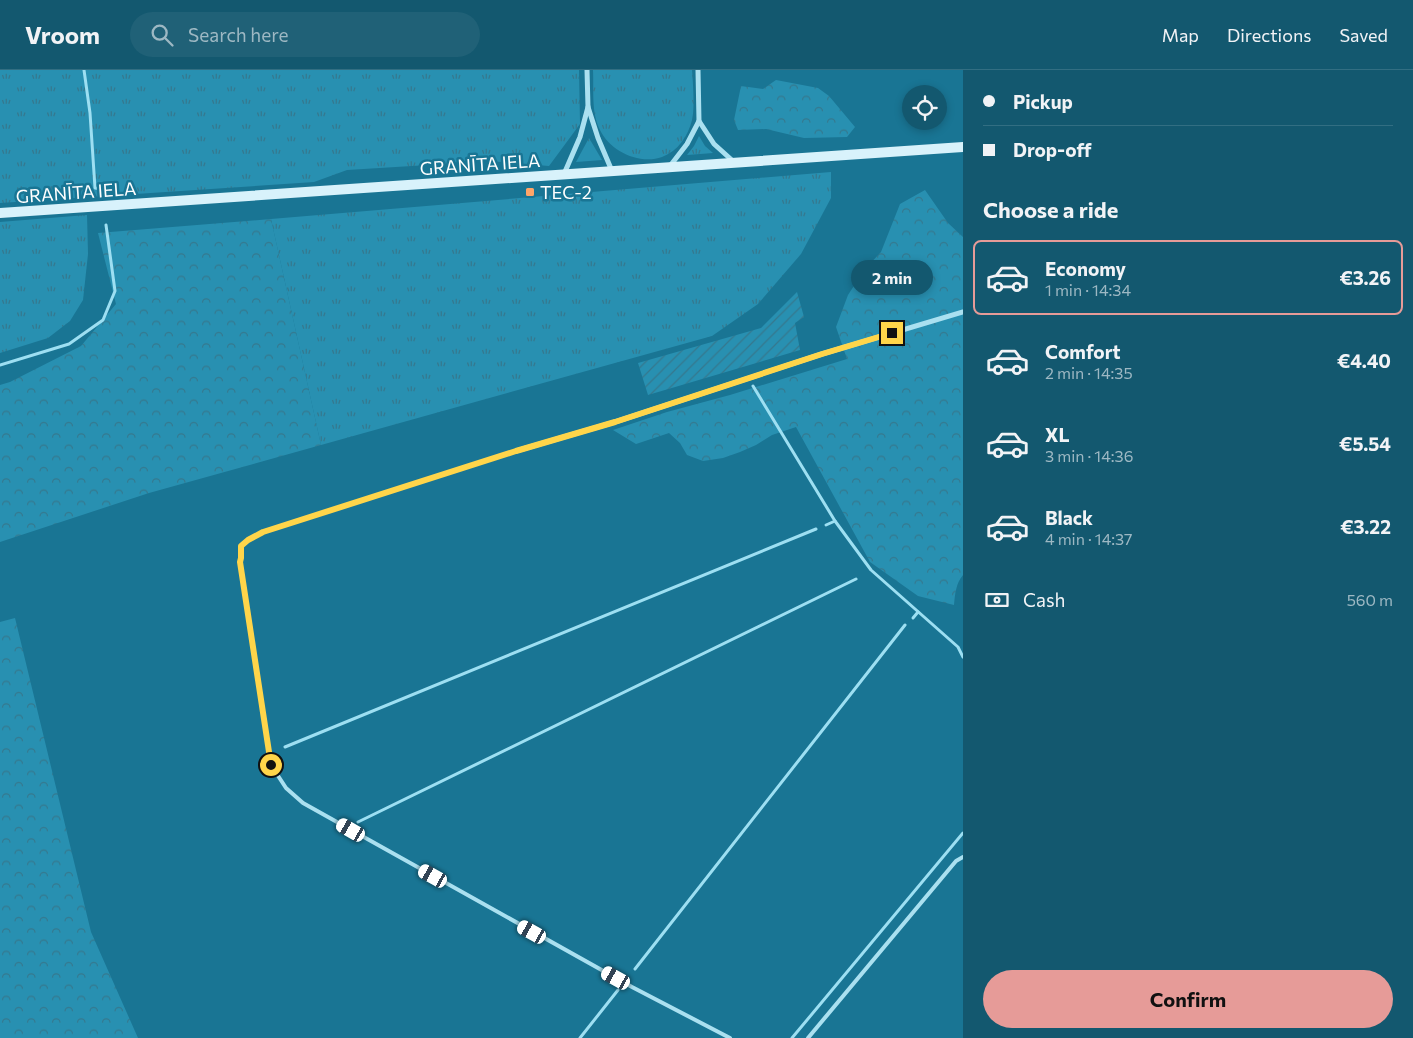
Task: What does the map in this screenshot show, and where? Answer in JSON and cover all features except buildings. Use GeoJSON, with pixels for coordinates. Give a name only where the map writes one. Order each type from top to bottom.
{"type":"FeatureCollection","features":[{"type":"Feature","properties":{"kind":"main road","name":"GRANĪTA IELA"},"geometry":{"type":"LineString","coordinates":[[0,213],[963,147]]}},
{"type":"Feature","properties":{"kind":"street"},"geometry":{"type":"LineString","coordinates":[[587,70],[588,107],[598,138],[612,171]]}},
{"type":"Feature","properties":{"kind":"street"},"geometry":{"type":"LineString","coordinates":[[670,166],[687,144],[699,121],[698,70]]}},
{"type":"Feature","properties":{"kind":"street"},"geometry":{"type":"LineString","coordinates":[[564,174],[580,137],[588,107]]}},
{"type":"Feature","properties":{"kind":"street"},"geometry":{"type":"LineString","coordinates":[[699,121],[714,144],[734,162]]}},
{"type":"Feature","properties":{"kind":"street"},"geometry":{"type":"LineString","coordinates":[[516,451],[615,422],[822,354],[963,312]]}},
{"type":"Feature","properties":{"kind":"lane"},"geometry":{"type":"LineString","coordinates":[[516,451],[263,532],[241,546],[240,562],[271,765],[286,788],[303,803],[632,988],[730,1038]]}},
{"type":"Feature","properties":{"kind":"lane"},"geometry":{"type":"LineString","coordinates":[[808,1038],[956,861],[963,857]]}},
{"type":"Feature","properties":{"kind":"green space"},"geometry":{"type":"Polygon","coordinates":[[[0,70],[579,70],[580,124],[549,166],[477,160],[347,170],[314,182],[0,203],[0,70]]]}},
{"type":"Feature","properties":{"kind":"green space"},"geometry":{"type":"Polygon","coordinates":[[[593,70],[692,70],[693,115],[688,132],[677,147],[662,157],[644,159],[626,154],[611,144],[600,130],[595,116],[593,70]]]}},
{"type":"Feature","properties":{"kind":"green space"},"geometry":{"type":"Polygon","coordinates":[[[776,80],[818,88],[829,96],[855,127],[847,137],[804,138],[766,129],[738,130],[734,120],[741,86],[763,89],[776,80]]]}},
{"type":"Feature","properties":{"kind":"green space"},"geometry":{"type":"Polygon","coordinates":[[[699,136],[705,146],[713,153],[687,155],[694,146],[699,136]]]}},
{"type":"Feature","properties":{"kind":"green space"},"geometry":{"type":"Polygon","coordinates":[[[589,138],[602,160],[576,162],[589,138]]]}},
{"type":"Feature","properties":{"kind":"green space"},"geometry":{"type":"Polygon","coordinates":[[[831,172],[831,198],[801,254],[758,304],[712,336],[321,445],[271,219],[831,172]]]}},
{"type":"Feature","properties":{"kind":"green space"},"geometry":{"type":"Polygon","coordinates":[[[925,190],[948,223],[963,237],[963,575],[957,585],[954,605],[918,596],[870,562],[796,427],[772,435],[740,452],[723,458],[703,461],[687,455],[680,443],[669,433],[636,444],[613,430],[667,412],[847,359],[836,327],[848,295],[865,269],[881,252],[900,204],[925,190]]]}},
{"type":"Feature","properties":{"kind":"green space"},"geometry":{"type":"Polygon","coordinates":[[[87,215],[88,254],[83,300],[70,321],[48,338],[0,353],[0,222],[87,215]]]}},
{"type":"Feature","properties":{"kind":"green space"},"geometry":{"type":"Polygon","coordinates":[[[271,219],[321,445],[149,493],[0,542],[0,385],[10,382],[81,346],[116,304],[98,233],[271,219]]]}},
{"type":"Feature","properties":{"kind":"green space"},"geometry":{"type":"Polygon","coordinates":[[[797,292],[804,317],[795,323],[800,350],[648,395],[638,363],[761,328],[797,292]]]}},
{"type":"Feature","properties":{"kind":"green space"},"geometry":{"type":"Polygon","coordinates":[[[15,618],[91,932],[138,1038],[0,1038],[0,622],[15,618]]]}},
{"type":"Feature","properties":{"kind":"waterway"},"geometry":{"type":"LineString","coordinates":[[84,70],[90,113],[95,188],[103,189]]}},
{"type":"Feature","properties":{"kind":"waterway"},"geometry":{"type":"LineString","coordinates":[[0,365],[69,344],[103,320],[115,291],[106,225]]}},
{"type":"Feature","properties":{"kind":"waterway"},"geometry":{"type":"LineString","coordinates":[[753,386],[835,521],[871,570],[958,647],[963,657]]}},
{"type":"Feature","properties":{"kind":"waterway"},"geometry":{"type":"LineString","coordinates":[[826,525],[835,521]]}},
{"type":"Feature","properties":{"kind":"waterway"},"geometry":{"type":"LineString","coordinates":[[285,747],[816,529]]}},
{"type":"Feature","properties":{"kind":"waterway"},"geometry":{"type":"LineString","coordinates":[[358,822],[856,579]]}},
{"type":"Feature","properties":{"kind":"waterway"},"geometry":{"type":"LineString","coordinates":[[913,618],[918,612]]}},
{"type":"Feature","properties":{"kind":"waterway"},"geometry":{"type":"LineString","coordinates":[[635,969],[905,625]]}},
{"type":"Feature","properties":{"kind":"waterway"},"geometry":{"type":"LineString","coordinates":[[792,1038],[963,833]]}},
{"type":"Feature","properties":{"kind":"waterway"},"geometry":{"type":"LineString","coordinates":[[580,1038],[618,990]]}},
{"type":"Feature","properties":{"kind":"place","name":"TEC-2"},"geometry":{"type":"Point","coordinates":[530,192]}},
{"type":"Feature","properties":{"kind":"route"},"geometry":{"type":"LineString","coordinates":[[271,765],[240,562],[241,546],[248,540],[263,532],[408,485],[615,422],[892,333]]}}]}
